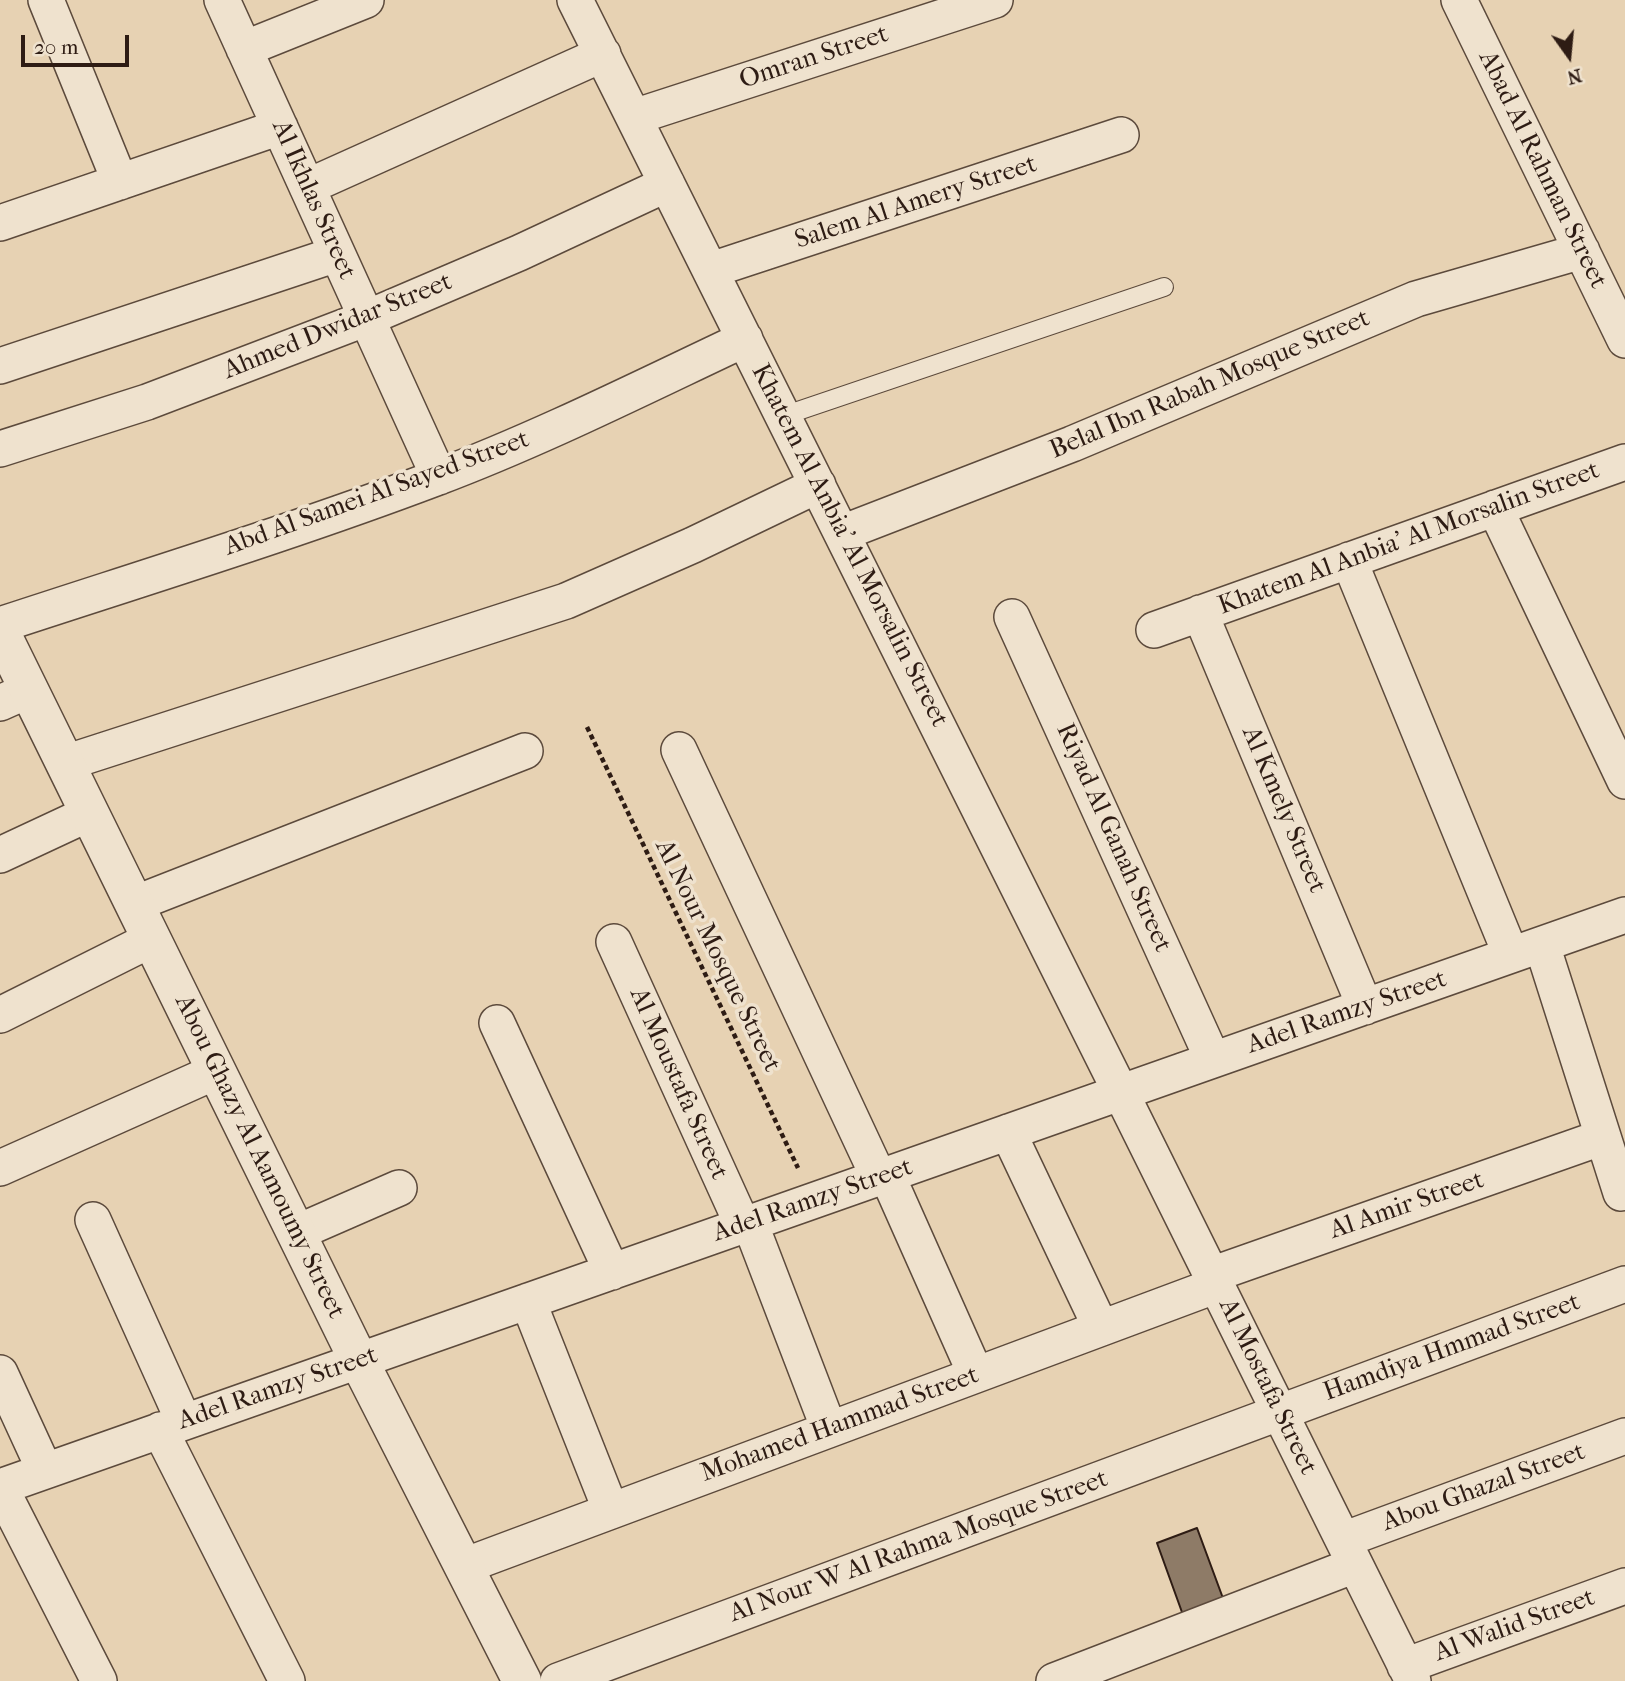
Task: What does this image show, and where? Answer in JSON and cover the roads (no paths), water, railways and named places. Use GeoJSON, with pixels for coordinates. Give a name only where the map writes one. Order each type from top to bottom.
{"type":"FeatureCollection","features":[{"type":"Feature","properties":{"kind":"street"},"geometry":{"type":"LineString","coordinates":[[46,0],[120,182]]}},
{"type":"Feature","properties":{"kind":"street","name":"Al Ikhlas Street"},"geometry":{"type":"LineString","coordinates":[[222,0],[439,477]]}},
{"type":"Feature","properties":{"kind":"street"},"geometry":{"type":"LineString","coordinates":[[244,49],[366,0]]}},
{"type":"Feature","properties":{"kind":"street","name":"Khatem Al Anbia' Al Morsalin Street"},"geometry":{"type":"LineString","coordinates":[[575,0],[1122,1093]]}},
{"type":"Feature","properties":{"kind":"street","name":"Omran Street"},"geometry":{"type":"LineString","coordinates":[[634,117],[995,0]]}},
{"type":"Feature","properties":{"kind":"street","name":"Abad Al Rahman Street"},"geometry":{"type":"LineString","coordinates":[[1459,0],[1625,340]]}},
{"type":"Feature","properties":{"kind":"street"},"geometry":{"type":"LineString","coordinates":[[307,187],[603,54]]}},
{"type":"Feature","properties":{"kind":"street"},"geometry":{"type":"LineString","coordinates":[[0,223],[280,127]]}},
{"type":"Feature","properties":{"kind":"street","name":"Salem Al Amery Street"},"geometry":{"type":"LineString","coordinates":[[710,270],[1122,135]]}},
{"type":"Feature","properties":{"kind":"street","name":"Ahmed Dwidar Street"},"geometry":{"type":"LineString","coordinates":[[0,449],[147,401],[367,318],[519,253],[667,184]]}},
{"type":"Feature","properties":{"kind":"street","name":"Belal Ibn Rabah Mosque Street"},"geometry":{"type":"LineString","coordinates":[[842,533],[1072,444],[1416,299],[1582,251]]}},
{"type":"Feature","properties":{"kind":"street"},"geometry":{"type":"LineString","coordinates":[[0,366],[337,254]]}},
{"type":"Feature","properties":{"kind":"street","name":"Abd Al Samei Al Sayed Street"},"geometry":{"type":"LineString","coordinates":[[0,625],[351,509],[439,477],[555,428],[745,339]]}},
{"type":"Feature","properties":{"kind":"street","name":"Khatem Al Anbia' Al Morsalin Street"},"geometry":{"type":"LineString","coordinates":[[1154,630],[1625,462]]}},
{"type":"Feature","properties":{"kind":"street"},"geometry":{"type":"LineString","coordinates":[[65,763],[566,601],[693,545],[818,485]]}},
{"type":"Feature","properties":{"kind":"street"},"geometry":{"type":"LineString","coordinates":[[1496,508],[1625,781]]}},
{"type":"Feature","properties":{"kind":"street"},"geometry":{"type":"LineString","coordinates":[[1349,560],[1527,950],[1603,1137],[1621,1193]]}},
{"type":"Feature","properties":{"kind":"street","name":"Al Kmely Street"},"geometry":{"type":"LineString","coordinates":[[1200,613],[1366,1007]]}},
{"type":"Feature","properties":{"kind":"street","name":"Riyad Al Ganah Street"},"geometry":{"type":"LineString","coordinates":[[1012,617],[1213,1060]]}},
{"type":"Feature","properties":{"kind":"street","name":"Abou Ghazy Al Aamoumy Street"},"geometry":{"type":"LineString","coordinates":[[0,631],[15,697],[65,763],[359,1361],[522,1681]]}},
{"type":"Feature","properties":{"kind":"street"},"geometry":{"type":"LineString","coordinates":[[679,750],[976,1375]]}},
{"type":"Feature","properties":{"kind":"street"},"geometry":{"type":"LineString","coordinates":[[134,904],[525,751]]}},
{"type":"Feature","properties":{"kind":"street"},"geometry":{"type":"LineString","coordinates":[[0,855],[90,813]]}},
{"type":"Feature","properties":{"kind":"street","name":"Adel Ramzy Street"},"geometry":{"type":"LineString","coordinates":[[0,1487],[1625,915]]}},
{"type":"Feature","properties":{"kind":"street"},"geometry":{"type":"LineString","coordinates":[[0,1015],[152,939]]}},
{"type":"Feature","properties":{"kind":"street","name":"Al Moustafa Street"},"geometry":{"type":"LineString","coordinates":[[614,942],[746,1225],[829,1429]]}},
{"type":"Feature","properties":{"kind":"street"},"geometry":{"type":"LineString","coordinates":[[498,1023],[612,1272]]}},
{"type":"Feature","properties":{"kind":"street"},"geometry":{"type":"LineString","coordinates":[[0,1168],[217,1071]]}},
{"type":"Feature","properties":{"kind":"street","name":"Al Mostafa Street"},"geometry":{"type":"LineString","coordinates":[[1122,1093],[1349,1553],[1404,1675]]}},
{"type":"Feature","properties":{"kind":"street"},"geometry":{"type":"LineString","coordinates":[[1008,1132],[1101,1328]]}},
{"type":"Feature","properties":{"kind":"street","name":"Al Amir Street"},"geometry":{"type":"LineString","coordinates":[[1214,1280],[1603,1137]]}},
{"type":"Feature","properties":{"kind":"street"},"geometry":{"type":"LineString","coordinates":[[296,1233],[399,1188]]}},
{"type":"Feature","properties":{"kind":"street"},"geometry":{"type":"LineString","coordinates":[[93,1220],[172,1426],[287,1681]]}},
{"type":"Feature","properties":{"kind":"street","name":"Mohamed Hammad Street"},"geometry":{"type":"LineString","coordinates":[[464,1566],[1101,1328],[1214,1280]]}},
{"type":"Feature","properties":{"kind":"street","name":"Hamdiya Hmmad Street"},"geometry":{"type":"LineString","coordinates":[[1280,1412],[1625,1284]]}},
{"type":"Feature","properties":{"kind":"street"},"geometry":{"type":"LineString","coordinates":[[528,1301],[611,1511]]}},
{"type":"Feature","properties":{"kind":"street"},"geometry":{"type":"LineString","coordinates":[[0,1373],[45,1471]]}},
{"type":"Feature","properties":{"kind":"street","name":"Al Nour W Al Rahma Mosque Street"},"geometry":{"type":"LineString","coordinates":[[558,1681],[1280,1412]]}},
{"type":"Feature","properties":{"kind":"street","name":"Abou Ghazal Street"},"geometry":{"type":"LineString","coordinates":[[1054,1681],[1625,1436]]}},
{"type":"Feature","properties":{"kind":"street"},"geometry":{"type":"LineString","coordinates":[[0,1487],[99,1681]]}},
{"type":"Feature","properties":{"kind":"street","name":"Al Walid Street"},"geometry":{"type":"LineString","coordinates":[[1404,1675],[1625,1586]]}},
{"type":"Feature","properties":{"kind":"lane"},"geometry":{"type":"LineString","coordinates":[[783,416],[1164,287]]}}]}
